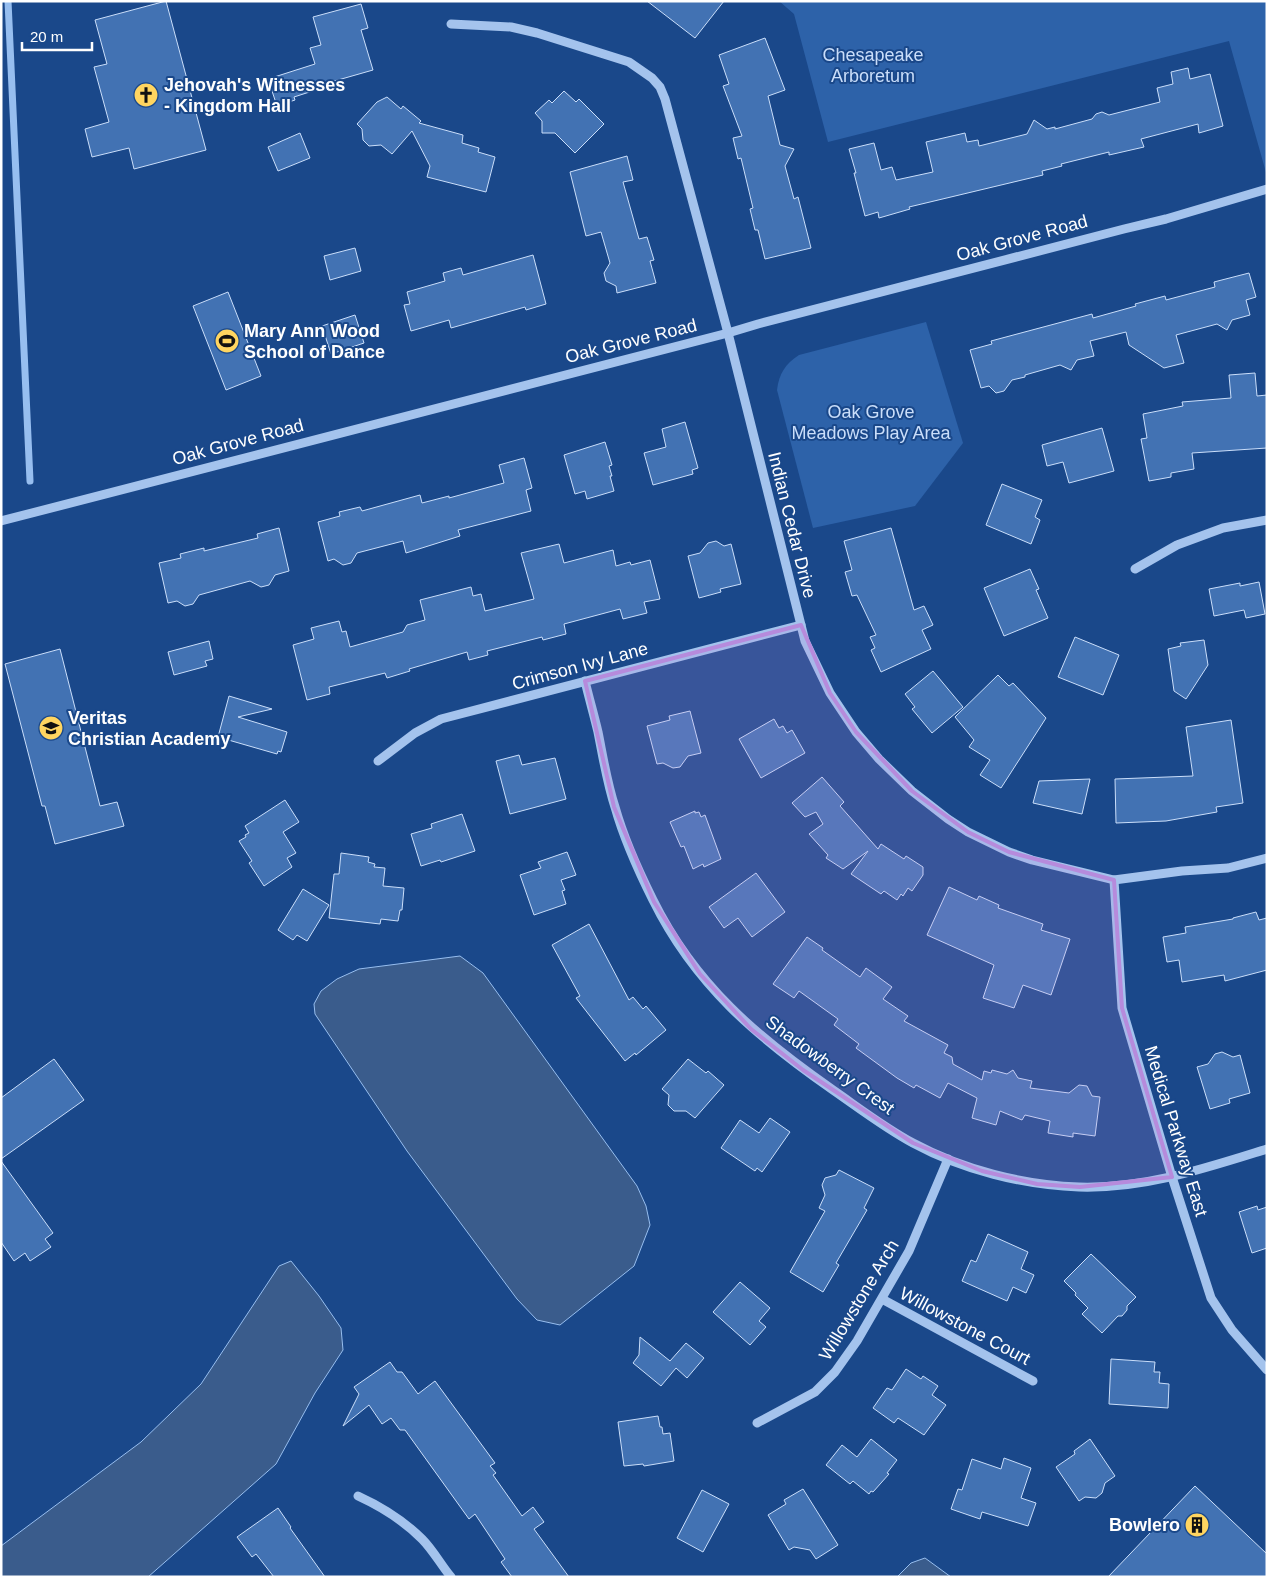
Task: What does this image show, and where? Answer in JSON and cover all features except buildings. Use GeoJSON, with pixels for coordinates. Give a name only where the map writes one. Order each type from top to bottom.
{"type":"FeatureCollection","features":[{"type":"Feature","properties":{"kind":"street","name":"Indian Cedar Drive"},"geometry":{"type":"LineString","coordinates":[[452,24],[511,27],[537,33],[629,62],[652,78],[660,87],[665,99],[728,333],[806,641],[830,693],[856,732],[873,752],[912,791],[948,819],[968,832],[1009,852],[1032,860],[1114,880],[1182,871],[1228,868],[1267,858]]}},
{"type":"Feature","properties":{"kind":"street","name":"Oak Grove Road"},"geometry":{"type":"LineString","coordinates":[[1,521],[1166,219],[1267,189]]}},
{"type":"Feature","properties":{"kind":"street"},"geometry":{"type":"LineString","coordinates":[[1135,569],[1177,545],[1223,528],[1267,520]]}},
{"type":"Feature","properties":{"kind":"street","name":"Crimson Ivy Lane"},"geometry":{"type":"LineString","coordinates":[[378,761],[414,733],[441,719],[801,625]]}},
{"type":"Feature","properties":{"kind":"street","name":"Shadowberry Crest"},"geometry":{"type":"LineString","coordinates":[[585,681],[614,807],[630,851],[673,935],[718,996],[751,1029],[803,1070],[905,1138],[948,1159],[982,1172],[1037,1184],[1080,1187],[1116,1186],[1172,1177],[1267,1149]]}},
{"type":"Feature","properties":{"kind":"street","name":"Medical Parkway East"},"geometry":{"type":"LineString","coordinates":[[1114,880],[1122,1008],[1172,1177],[1212,1298],[1232,1330],[1267,1370]]}},
{"type":"Feature","properties":{"kind":"street","name":"Willowstone Arch"},"geometry":{"type":"LineString","coordinates":[[757,1423],[815,1392],[836,1372],[882,1299],[909,1251],[948,1159]]}},
{"type":"Feature","properties":{"kind":"street","name":"Willowstone Court"},"geometry":{"type":"LineString","coordinates":[[882,1299],[1033,1381]]}},
{"type":"Feature","properties":{"kind":"street"},"geometry":{"type":"LineString","coordinates":[[358,1496],[376,1504],[402,1521],[424,1540],[450,1577]]}},
{"type":"Feature","properties":{"kind":"highlighted area"},"geometry":{"type":"Polygon","coordinates":[[[801,625],[830,693],[856,732],[912,791],[968,832],[1009,852],[1114,880],[1122,1008],[1172,1177],[1080,1187],[1037,1184],[982,1171],[913,1143],[803,1070],[751,1029],[700,974],[654,902],[614,807],[585,681],[801,625]]]}},
{"type":"Feature","properties":{"kind":"green space","name":"Chesapeake Arboretum"},"geometry":{"type":"Polygon","coordinates":[[[779,1],[1267,1],[1267,176],[1229,41],[828,142],[794,14],[779,1]]]}},
{"type":"Feature","properties":{"kind":"green space","name":"Oak Grove Meadows Play Area"},"geometry":{"type":"Polygon","coordinates":[[[926,322],[963,443],[915,506],[813,528],[777,390],[779,379],[790,362],[799,355],[926,322]]]}},
{"type":"Feature","properties":{"kind":"shaded area"},"geometry":{"type":"Polygon","coordinates":[[[460,956],[483,973],[637,1186],[646,1206],[650,1225],[634,1266],[560,1325],[537,1320],[517,1299],[407,1151],[315,1014],[314,1004],[321,991],[337,979],[359,969],[460,956]]]}},
{"type":"Feature","properties":{"kind":"shaded area"},"geometry":{"type":"Polygon","coordinates":[[[291,1261],[319,1296],[341,1328],[343,1350],[315,1393],[276,1464],[148,1577],[1,1577],[1,1546],[141,1442],[201,1384],[279,1266],[291,1261]]]}},
{"type":"Feature","properties":{"kind":"shaded area"},"geometry":{"type":"Polygon","coordinates":[[[925,1558],[951,1577],[897,1577],[911,1563],[925,1558]]]}},
{"type":"Feature","properties":{"kind":"waterway"},"geometry":{"type":"LineString","coordinates":[[8,1],[30,481]]}},
{"type":"Feature","properties":{"kind":"place","name":"Jehovah's Witnesses - Kingdom Hall"},"geometry":{"type":"Point","coordinates":[146,95]}},
{"type":"Feature","properties":{"kind":"place","name":"Mary Ann Wood School of Dance"},"geometry":{"type":"Point","coordinates":[227,341]}},
{"type":"Feature","properties":{"kind":"place","name":"Veritas Christian Academy"},"geometry":{"type":"Point","coordinates":[51,728]}},
{"type":"Feature","properties":{"kind":"place","name":"Bowlero"},"geometry":{"type":"Point","coordinates":[1197,1525]}}]}
